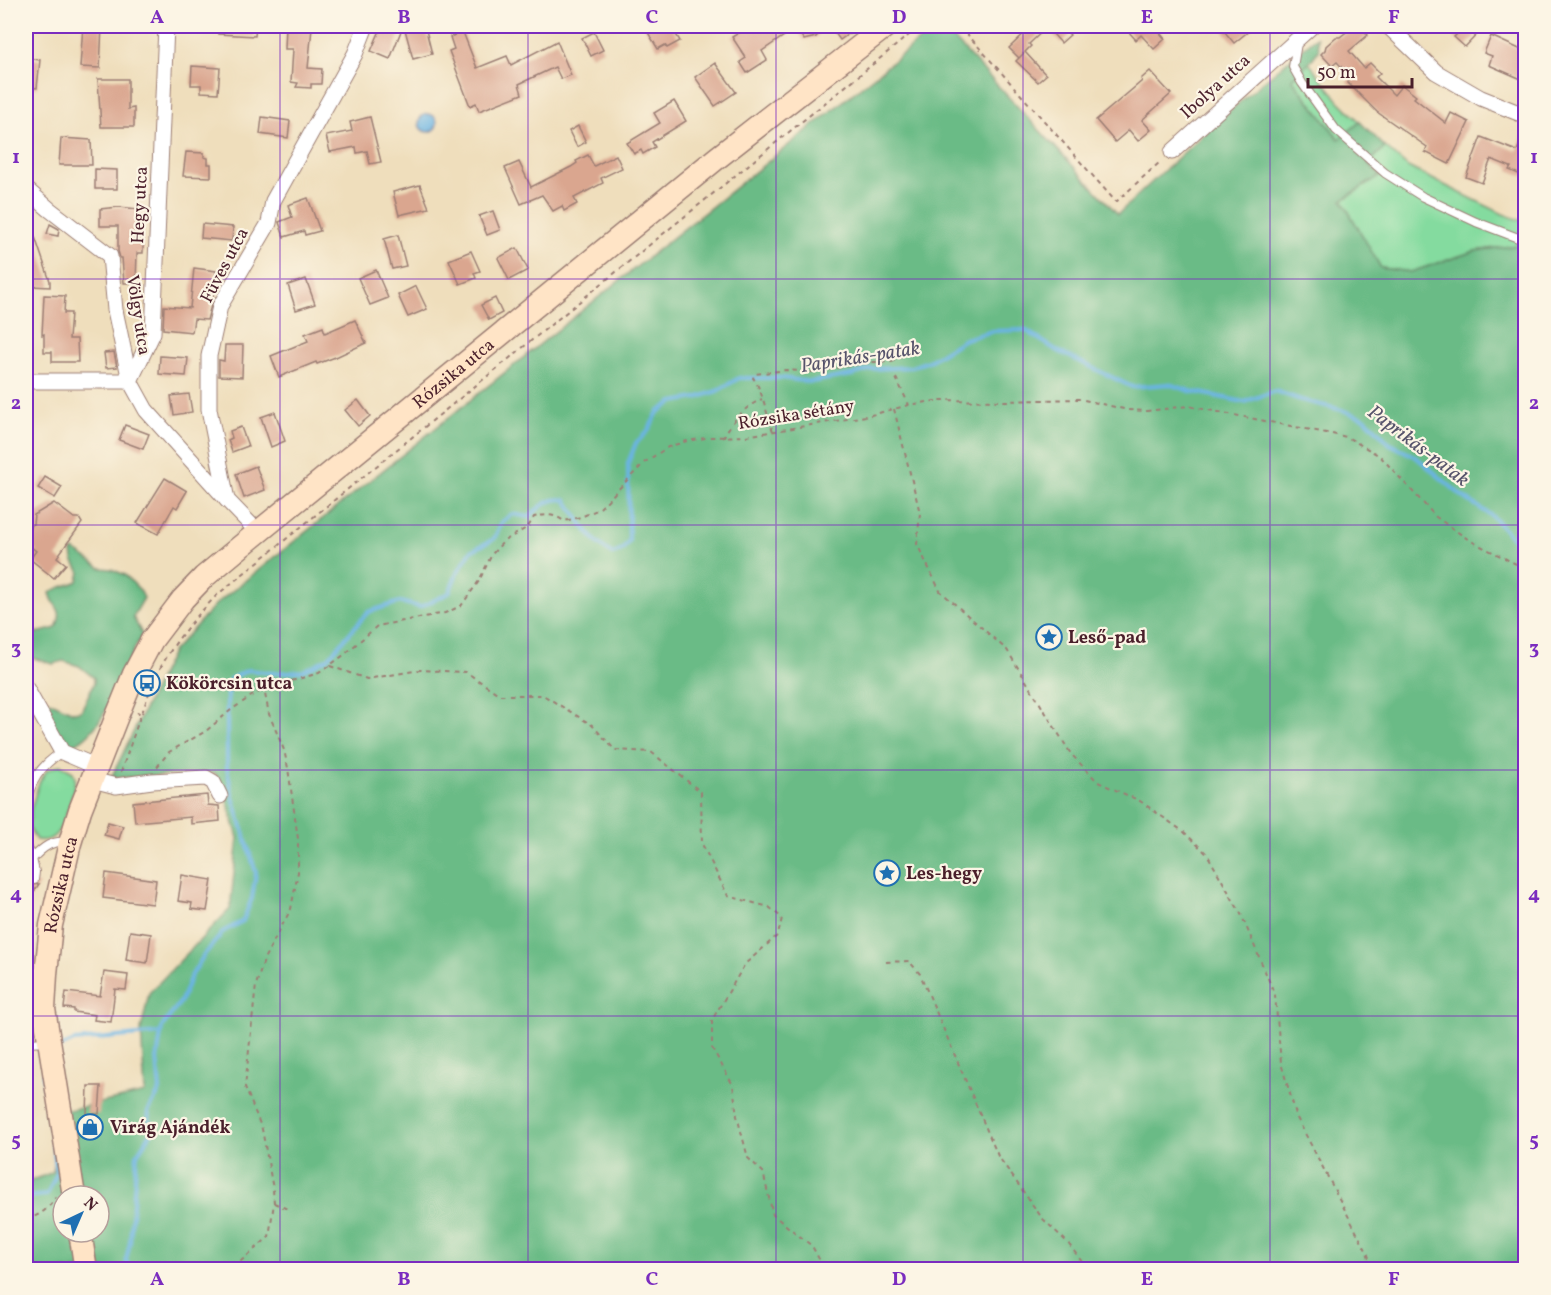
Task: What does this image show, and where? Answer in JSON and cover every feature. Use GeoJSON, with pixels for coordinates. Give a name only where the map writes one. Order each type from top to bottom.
{"type":"FeatureCollection","features":[{"type":"Feature","properties":{"kind":"main road","name":"Rózsika utca"},"geometry":{"type":"LineString","coordinates":[[64,1184],[45,1009],[36,972],[51,925],[70,843],[94,773],[134,674],[164,623],[204,577],[258,532],[725,151],[886,26]]}},
{"type":"Feature","properties":{"kind":"main road"},"geometry":{"type":"LineString","coordinates":[[82,1244],[86,1269]]}},
{"type":"Feature","properties":{"kind":"street","name":"Hegy utca"},"geometry":{"type":"LineString","coordinates":[[130,381],[153,333],[166,26]]}},
{"type":"Feature","properties":{"kind":"street","name":"Füves utca"},"geometry":{"type":"LineString","coordinates":[[227,500],[209,409],[209,356],[220,306],[269,223],[273,201],[355,54],[366,26]]}},
{"type":"Feature","properties":{"kind":"street","name":"Ibolya utca"},"geometry":{"type":"LineString","coordinates":[[1172,152],[1312,26]]}},
{"type":"Feature","properties":{"kind":"street"},"geometry":{"type":"LineString","coordinates":[[1388,26],[1436,72],[1481,98],[1526,116]]}},
{"type":"Feature","properties":{"kind":"street","name":"Völgy utca"},"geometry":{"type":"LineString","coordinates":[[26,189],[110,256],[115,310],[130,381],[146,410],[227,500]]}},
{"type":"Feature","properties":{"kind":"street","name":"Völgy utca"},"geometry":{"type":"LineString","coordinates":[[26,381],[130,381]]}},
{"type":"Feature","properties":{"kind":"street"},"geometry":{"type":"LineString","coordinates":[[227,500],[258,532]]}},
{"type":"Feature","properties":{"kind":"street"},"geometry":{"type":"LineString","coordinates":[[26,688],[62,752],[116,786],[153,780],[206,778],[213,782],[220,796]]}},
{"type":"Feature","properties":{"kind":"lane"},"geometry":{"type":"LineString","coordinates":[[1298,38],[1293,67],[1302,83],[1336,130],[1384,173],[1424,198],[1476,222],[1526,241]]}},
{"type":"Feature","properties":{"kind":"lane"},"geometry":{"type":"LineString","coordinates":[[26,808],[34,777],[50,759],[62,752]]}},
{"type":"Feature","properties":{"kind":"lane"},"geometry":{"type":"LineString","coordinates":[[26,869],[29,858],[54,842],[60,840],[70,843]]}},
{"type":"Feature","properties":{"kind":"lane"},"geometry":{"type":"LineString","coordinates":[[26,846],[35,872],[34,880]]}},
{"type":"Feature","properties":{"kind":"lane"},"geometry":{"type":"LineString","coordinates":[[26,1043],[49,1044]]}},
{"type":"Feature","properties":{"kind":"path"},"geometry":{"type":"LineString","coordinates":[[126,758],[153,682],[169,651],[180,634],[217,595],[920,26]]}},
{"type":"Feature","properties":{"kind":"path"},"geometry":{"type":"LineString","coordinates":[[960,26],[1116,202],[1172,152]]}},
{"type":"Feature","properties":{"kind":"path"},"geometry":{"type":"LineString","coordinates":[[773,431],[759,384],[753,378],[755,374],[786,370],[811,372],[871,362],[892,362],[906,354]]}},
{"type":"Feature","properties":{"kind":"path"},"geometry":{"type":"LineString","coordinates":[[896,378],[909,405]]}},
{"type":"Feature","properties":{"kind":"path"},"geometry":{"type":"LineString","coordinates":[[723,438],[740,414],[762,399]]}},
{"type":"Feature","properties":{"kind":"path","name":"Rózsika sétány"},"geometry":{"type":"LineString","coordinates":[[153,780],[160,762],[169,752],[206,731],[231,710],[264,689],[317,674],[330,666],[376,626],[445,613],[461,606],[479,581],[492,554],[504,541],[528,527],[534,517],[546,514],[564,521],[599,509],[632,473],[668,447],[699,438],[746,436],[871,415],[940,400],[1068,399],[1095,401],[1128,410],[1147,411],[1188,406],[1341,436],[1380,456],[1428,511],[1469,540],[1526,569]]}},
{"type":"Feature","properties":{"kind":"path"},"geometry":{"type":"LineString","coordinates":[[894,409],[920,513],[917,544],[940,591],[1007,650],[1071,754],[1098,782],[1140,801],[1184,832],[1206,854],[1241,914],[1275,995],[1281,1063],[1297,1118],[1366,1252],[1372,1269]]}},
{"type":"Feature","properties":{"kind":"path"},"geometry":{"type":"LineString","coordinates":[[553,516],[555,523]]}},
{"type":"Feature","properties":{"kind":"path"},"geometry":{"type":"LineString","coordinates":[[330,666],[367,679],[420,670],[466,672],[500,695],[543,695],[592,724],[615,750],[651,752],[701,792],[702,844],[728,896],[770,907],[782,918],[778,935],[745,964],[712,1020],[712,1048],[733,1085],[737,1116],[748,1158],[763,1172],[773,1215],[812,1246],[825,1269]]}},
{"type":"Feature","properties":{"kind":"path"},"geometry":{"type":"LineString","coordinates":[[147,683],[153,682]]}},
{"type":"Feature","properties":{"kind":"path"},"geometry":{"type":"LineString","coordinates":[[237,1269],[241,1261],[269,1237],[274,1203],[262,1129],[245,1087],[256,985],[266,957],[291,909],[298,872],[298,839],[284,750],[269,714],[264,689]]}},
{"type":"Feature","properties":{"kind":"path"},"geometry":{"type":"LineString","coordinates":[[135,710],[141,714]]}},
{"type":"Feature","properties":{"kind":"path"},"geometry":{"type":"LineString","coordinates":[[886,962],[909,961],[920,974],[998,1156],[1042,1218],[1068,1243],[1088,1269]]}},
{"type":"Feature","properties":{"kind":"path"},"geometry":{"type":"LineString","coordinates":[[274,1203],[288,1209]]}},
{"type":"Feature","properties":{"kind":"path"},"geometry":{"type":"LineString","coordinates":[[26,1219],[44,1212],[51,1206]]}},
{"type":"Feature","properties":{"kind":"green space"},"geometry":{"type":"Polygon","coordinates":[[[937,26],[942,26],[1118,214],[1215,124],[1317,37],[1319,50],[1292,79],[1339,139],[1360,122],[1385,147],[1368,164],[1380,176],[1342,200],[1381,268],[1411,272],[1475,251],[1525,244],[1525,1269],[26,1270],[26,1183],[53,1172],[64,1111],[145,1093],[141,1030],[149,993],[230,909],[238,838],[226,796],[215,773],[111,778],[172,652],[216,604],[937,26]]]}},
{"type":"Feature","properties":{"kind":"green space"},"geometry":{"type":"Polygon","coordinates":[[[1309,63],[1339,101],[1360,122],[1339,139],[1292,79],[1309,63]]]}},
{"type":"Feature","properties":{"kind":"green space"},"geometry":{"type":"Polygon","coordinates":[[[1385,147],[1408,167],[1503,214],[1525,222],[1525,244],[1475,251],[1411,272],[1381,268],[1342,200],[1380,176],[1368,164],[1385,147]]]}},
{"type":"Feature","properties":{"kind":"green space"},"geometry":{"type":"Polygon","coordinates":[[[74,550],[101,568],[111,569],[125,575],[140,590],[144,598],[133,617],[142,634],[141,638],[111,700],[93,729],[82,740],[69,746],[60,740],[46,706],[49,701],[73,712],[81,711],[94,683],[94,678],[79,666],[63,661],[53,664],[26,656],[26,627],[37,633],[56,628],[59,612],[50,593],[78,581],[80,572],[73,560],[74,550]]]}},
{"type":"Feature","properties":{"kind":"green space"},"geometry":{"type":"Polygon","coordinates":[[[60,765],[73,772],[75,778],[68,809],[54,836],[46,840],[36,840],[29,827],[31,809],[39,783],[47,770],[60,765]]]}},
{"type":"Feature","properties":{"kind":"water"},"geometry":{"type":"Polygon","coordinates":[[[428,114],[434,117],[437,123],[434,129],[428,132],[422,129],[419,123],[422,117],[428,114]]]}},
{"type":"Feature","properties":{"kind":"building"},"geometry":{"type":"Polygon","coordinates":[[[83,26],[102,26],[100,68],[80,67],[83,26]]]}},
{"type":"Feature","properties":{"kind":"building"},"geometry":{"type":"Polygon","coordinates":[[[219,26],[256,26],[255,36],[218,34],[219,26]]]}},
{"type":"Feature","properties":{"kind":"building"},"geometry":{"type":"Polygon","coordinates":[[[286,26],[312,28],[308,68],[322,69],[321,84],[311,84],[311,88],[296,87],[298,83],[291,82],[293,49],[285,49],[286,26]]]}},
{"type":"Feature","properties":{"kind":"building"},"geometry":{"type":"Polygon","coordinates":[[[382,26],[403,26],[390,59],[371,51],[382,26]]]}},
{"type":"Feature","properties":{"kind":"building"},"geometry":{"type":"Polygon","coordinates":[[[404,26],[425,26],[432,54],[413,59],[404,26]]]}},
{"type":"Feature","properties":{"kind":"building"},"geometry":{"type":"Polygon","coordinates":[[[644,26],[671,26],[680,41],[667,48],[665,45],[658,49],[644,26]]]}},
{"type":"Feature","properties":{"kind":"building"},"geometry":{"type":"Polygon","coordinates":[[[750,26],[825,26],[816,37],[804,40],[796,28],[762,51],[767,60],[747,73],[740,62],[746,58],[732,37],[750,26]]]}},
{"type":"Feature","properties":{"kind":"building"},"geometry":{"type":"Polygon","coordinates":[[[830,26],[847,26],[851,32],[840,40],[830,26]]]}},
{"type":"Feature","properties":{"kind":"building"},"geometry":{"type":"Polygon","coordinates":[[[1032,26],[1062,26],[1070,35],[1061,43],[1047,27],[1029,44],[1031,46],[1025,52],[1046,75],[1038,82],[1016,61],[1019,58],[1009,48],[1032,26]]]}},
{"type":"Feature","properties":{"kind":"building"},"geometry":{"type":"Polygon","coordinates":[[[1133,26],[1154,26],[1165,39],[1154,49],[1141,35],[1136,40],[1128,31],[1133,26]]]}},
{"type":"Feature","properties":{"kind":"building"},"geometry":{"type":"Polygon","coordinates":[[[1220,26],[1255,26],[1234,43],[1220,26]]]}},
{"type":"Feature","properties":{"kind":"building"},"geometry":{"type":"Polygon","coordinates":[[[1354,26],[1360,26],[1368,35],[1349,51],[1364,68],[1370,63],[1380,73],[1376,77],[1394,95],[1402,85],[1416,96],[1414,98],[1446,123],[1451,113],[1469,122],[1449,164],[1425,152],[1427,147],[1377,112],[1347,82],[1351,77],[1337,62],[1332,66],[1321,54],[1336,37],[1340,37],[1354,26]]]}},
{"type":"Feature","properties":{"kind":"building"},"geometry":{"type":"Polygon","coordinates":[[[1450,26],[1485,26],[1465,47],[1454,37],[1458,33],[1450,26]]]}},
{"type":"Feature","properties":{"kind":"building"},"geometry":{"type":"Polygon","coordinates":[[[463,32],[477,68],[507,56],[511,65],[557,41],[571,75],[561,79],[555,67],[519,84],[522,94],[479,111],[476,103],[470,106],[449,51],[454,49],[450,37],[463,32]]]}},
{"type":"Feature","properties":{"kind":"building"},"geometry":{"type":"Polygon","coordinates":[[[594,32],[603,50],[591,56],[582,38],[594,32]]]}},
{"type":"Feature","properties":{"kind":"building"},"geometry":{"type":"Polygon","coordinates":[[[1491,36],[1526,52],[1526,81],[1489,65],[1492,56],[1484,53],[1491,36]]]}},
{"type":"Feature","properties":{"kind":"building"},"geometry":{"type":"Polygon","coordinates":[[[26,58],[40,60],[37,88],[26,87],[26,58]]]}},
{"type":"Feature","properties":{"kind":"building"},"geometry":{"type":"Polygon","coordinates":[[[715,63],[736,92],[715,106],[695,77],[715,63]]]}},
{"type":"Feature","properties":{"kind":"building"},"geometry":{"type":"Polygon","coordinates":[[[192,66],[220,68],[218,93],[201,92],[201,85],[191,85],[192,66]]]}},
{"type":"Feature","properties":{"kind":"building"},"geometry":{"type":"Polygon","coordinates":[[[1150,71],[1171,94],[1142,120],[1151,130],[1138,141],[1129,130],[1115,142],[1096,120],[1142,81],[1141,79],[1150,71]]]}},
{"type":"Feature","properties":{"kind":"building"},"geometry":{"type":"Polygon","coordinates":[[[98,79],[128,79],[128,109],[134,108],[134,127],[101,127],[98,79]]]}},
{"type":"Feature","properties":{"kind":"building"},"geometry":{"type":"Polygon","coordinates":[[[674,101],[686,121],[652,142],[655,147],[643,154],[641,150],[634,154],[627,143],[660,123],[654,113],[674,101]]]}},
{"type":"Feature","properties":{"kind":"building"},"geometry":{"type":"Polygon","coordinates":[[[262,117],[290,121],[288,138],[260,134],[262,117]]]}},
{"type":"Feature","properties":{"kind":"building"},"geometry":{"type":"Polygon","coordinates":[[[370,117],[381,162],[370,164],[367,151],[357,153],[356,147],[330,152],[326,136],[352,131],[350,122],[370,117]]]}},
{"type":"Feature","properties":{"kind":"building"},"geometry":{"type":"Polygon","coordinates":[[[578,126],[586,142],[577,147],[569,131],[578,126]]]}},
{"type":"Feature","properties":{"kind":"building"},"geometry":{"type":"Polygon","coordinates":[[[1525,131],[1526,177],[1509,170],[1511,167],[1491,159],[1482,183],[1466,177],[1481,137],[1517,151],[1525,131]]]}},
{"type":"Feature","properties":{"kind":"building"},"geometry":{"type":"Polygon","coordinates":[[[61,138],[91,140],[92,165],[59,165],[61,138]]]}},
{"type":"Feature","properties":{"kind":"building"},"geometry":{"type":"Polygon","coordinates":[[[186,152],[204,153],[204,157],[208,158],[208,164],[211,164],[211,177],[183,176],[186,152]]]}},
{"type":"Feature","properties":{"kind":"building"},"geometry":{"type":"Polygon","coordinates":[[[588,155],[594,166],[616,155],[622,168],[601,178],[603,183],[574,198],[577,204],[564,211],[562,206],[553,211],[542,195],[521,204],[505,168],[519,162],[531,187],[571,167],[577,163],[576,161],[588,155]]]}},
{"type":"Feature","properties":{"kind":"building"},"geometry":{"type":"Polygon","coordinates":[[[95,169],[117,170],[117,189],[95,189],[95,169]]]}},
{"type":"Feature","properties":{"kind":"building"},"geometry":{"type":"Polygon","coordinates":[[[420,185],[429,208],[399,215],[393,192],[420,185]]]}},
{"type":"Feature","properties":{"kind":"building"},"geometry":{"type":"Polygon","coordinates":[[[308,198],[320,231],[305,235],[304,231],[284,237],[279,222],[292,217],[288,205],[308,198]]]}},
{"type":"Feature","properties":{"kind":"building"},"geometry":{"type":"Polygon","coordinates":[[[119,207],[137,209],[137,235],[143,235],[143,253],[137,253],[136,283],[124,283],[122,258],[118,251],[118,226],[100,226],[100,209],[119,207]]]}},
{"type":"Feature","properties":{"kind":"building"},"geometry":{"type":"Polygon","coordinates":[[[493,211],[500,230],[487,235],[479,216],[493,211]]]}},
{"type":"Feature","properties":{"kind":"building"},"geometry":{"type":"Polygon","coordinates":[[[50,224],[59,229],[58,236],[47,234],[50,224]]]}},
{"type":"Feature","properties":{"kind":"building"},"geometry":{"type":"Polygon","coordinates":[[[202,224],[233,227],[232,241],[201,238],[202,224]]]}},
{"type":"Feature","properties":{"kind":"building"},"geometry":{"type":"Polygon","coordinates":[[[398,235],[406,266],[392,269],[384,239],[398,235]]]}},
{"type":"Feature","properties":{"kind":"building"},"geometry":{"type":"Polygon","coordinates":[[[35,237],[50,287],[31,286],[32,269],[26,271],[26,254],[34,251],[35,237]]]}},
{"type":"Feature","properties":{"kind":"building"},"geometry":{"type":"Polygon","coordinates":[[[517,248],[528,270],[509,280],[498,258],[517,248]]]}},
{"type":"Feature","properties":{"kind":"building"},"geometry":{"type":"Polygon","coordinates":[[[471,251],[480,271],[474,273],[476,278],[460,284],[449,260],[471,251]]]}},
{"type":"Feature","properties":{"kind":"building"},"geometry":{"type":"Polygon","coordinates":[[[194,268],[216,271],[213,298],[207,320],[194,319],[192,332],[163,329],[164,306],[190,308],[194,268]]]}},
{"type":"Feature","properties":{"kind":"building"},"geometry":{"type":"Polygon","coordinates":[[[376,270],[388,298],[370,305],[358,278],[376,270]]]}},
{"type":"Feature","properties":{"kind":"building"},"geometry":{"type":"Polygon","coordinates":[[[306,279],[315,304],[296,310],[288,285],[306,279]]]}},
{"type":"Feature","properties":{"kind":"building"},"geometry":{"type":"Polygon","coordinates":[[[416,286],[427,309],[408,317],[398,295],[416,286]]]}},
{"type":"Feature","properties":{"kind":"building"},"geometry":{"type":"Polygon","coordinates":[[[44,295],[65,296],[64,313],[71,313],[69,339],[77,339],[78,362],[52,362],[52,352],[44,352],[44,334],[42,335],[44,295]]]}},
{"type":"Feature","properties":{"kind":"building"},"geometry":{"type":"Polygon","coordinates":[[[495,298],[502,313],[489,320],[481,305],[495,298]]]}},
{"type":"Feature","properties":{"kind":"building"},"geometry":{"type":"Polygon","coordinates":[[[355,320],[366,343],[338,356],[279,377],[271,356],[308,341],[305,334],[323,327],[325,333],[355,320]]]}},
{"type":"Feature","properties":{"kind":"building"},"geometry":{"type":"Polygon","coordinates":[[[225,345],[243,345],[242,377],[219,376],[219,360],[224,361],[225,345]]]}},
{"type":"Feature","properties":{"kind":"building"},"geometry":{"type":"Polygon","coordinates":[[[114,352],[117,367],[106,368],[104,353],[114,352]]]}},
{"type":"Feature","properties":{"kind":"building"},"geometry":{"type":"Polygon","coordinates":[[[160,356],[188,358],[186,376],[159,374],[160,356]]]}},
{"type":"Feature","properties":{"kind":"building"},"geometry":{"type":"Polygon","coordinates":[[[189,394],[192,412],[174,415],[171,396],[189,394]]]}},
{"type":"Feature","properties":{"kind":"building"},"geometry":{"type":"Polygon","coordinates":[[[358,400],[370,416],[358,426],[345,410],[358,400]]]}},
{"type":"Feature","properties":{"kind":"building"},"geometry":{"type":"Polygon","coordinates":[[[275,412],[285,441],[271,447],[261,417],[275,412]]]}},
{"type":"Feature","properties":{"kind":"building"},"geometry":{"type":"Polygon","coordinates":[[[125,425],[149,434],[143,449],[119,440],[125,425]]]}},
{"type":"Feature","properties":{"kind":"building"},"geometry":{"type":"Polygon","coordinates":[[[241,427],[248,446],[232,452],[228,440],[232,438],[230,431],[241,427]]]}},
{"type":"Feature","properties":{"kind":"building"},"geometry":{"type":"Polygon","coordinates":[[[256,466],[265,490],[244,498],[236,474],[256,466]]]}},
{"type":"Feature","properties":{"kind":"building"},"geometry":{"type":"Polygon","coordinates":[[[45,477],[62,487],[55,498],[38,488],[45,477]]]}},
{"type":"Feature","properties":{"kind":"building"},"geometry":{"type":"Polygon","coordinates":[[[165,478],[187,491],[177,508],[174,506],[158,534],[137,523],[165,478]]]}},
{"type":"Feature","properties":{"kind":"building"},"geometry":{"type":"Polygon","coordinates":[[[54,503],[74,518],[79,518],[82,523],[57,557],[66,564],[54,578],[30,559],[36,551],[26,543],[26,533],[33,524],[34,515],[54,503]]]}},
{"type":"Feature","properties":{"kind":"building"},"geometry":{"type":"Polygon","coordinates":[[[207,795],[208,805],[219,806],[220,821],[191,824],[191,817],[135,822],[133,802],[207,795]]]}},
{"type":"Feature","properties":{"kind":"building"},"geometry":{"type":"Polygon","coordinates":[[[108,822],[123,826],[119,839],[104,835],[108,822]]]}},
{"type":"Feature","properties":{"kind":"building"},"geometry":{"type":"Polygon","coordinates":[[[106,873],[156,880],[153,904],[103,898],[106,873]]]}},
{"type":"Feature","properties":{"kind":"building"},"geometry":{"type":"Polygon","coordinates":[[[26,875],[31,885],[39,884],[26,904],[26,875]]]}},
{"type":"Feature","properties":{"kind":"building"},"geometry":{"type":"Polygon","coordinates":[[[182,875],[212,880],[207,911],[191,909],[192,903],[178,901],[182,875]]]}},
{"type":"Feature","properties":{"kind":"building"},"geometry":{"type":"Polygon","coordinates":[[[130,931],[151,934],[147,963],[126,960],[130,931]]]}},
{"type":"Feature","properties":{"kind":"building"},"geometry":{"type":"Polygon","coordinates":[[[104,972],[128,975],[126,990],[115,989],[111,1022],[94,1020],[95,1015],[64,1008],[66,992],[100,996],[104,972]]]}},
{"type":"Feature","properties":{"kind":"building"},"geometry":{"type":"Polygon","coordinates":[[[88,1086],[101,1086],[99,1114],[87,1114],[88,1086]]]}},
{"type":"Feature","properties":{"kind":"waterway","name":"Paprikás-patak"},"geometry":{"type":"LineString","coordinates":[[130,1270],[126,1260],[130,1242],[137,1154],[152,1132],[148,1112],[160,1090],[157,1059],[162,1027],[181,1001],[190,978],[204,955],[224,931],[243,921],[252,898],[256,873],[232,794],[227,767],[227,703],[230,679],[248,670],[273,673],[303,671],[328,658],[368,612],[400,602],[420,607],[449,593],[457,573],[471,551],[494,539],[502,522],[512,514],[529,517],[550,501],[566,500],[586,530],[598,543],[613,554],[622,550],[629,541],[628,463],[636,443],[648,431],[658,412],[673,402],[717,391],[739,378],[782,378],[811,382],[872,369],[912,367],[931,360],[965,339],[993,331],[1025,330],[1056,350],[1132,387],[1169,384],[1190,391],[1244,402],[1275,391],[1366,419],[1390,444],[1416,457],[1462,496],[1492,516],[1513,539],[1526,543]]}},
{"type":"Feature","properties":{"kind":"waterway"},"geometry":{"type":"LineString","coordinates":[[61,1047],[74,1041],[161,1033]]}},
{"type":"Feature","properties":{"kind":"waterway"},"geometry":{"type":"LineString","coordinates":[[26,1197],[47,1195],[57,1173],[43,1074]]}},
{"type":"Feature","properties":{"kind":"place","name":"Leső-pad"},"geometry":{"type":"Point","coordinates":[1049,637]}},
{"type":"Feature","properties":{"kind":"place","name":"Kökörcsin utca"},"geometry":{"type":"Point","coordinates":[147,683]}},
{"type":"Feature","properties":{"kind":"place","name":"Les-hegy"},"geometry":{"type":"Point","coordinates":[887,873]}},
{"type":"Feature","properties":{"kind":"place","name":"Virág Ajándék"},"geometry":{"type":"Point","coordinates":[90,1127]}}]}
